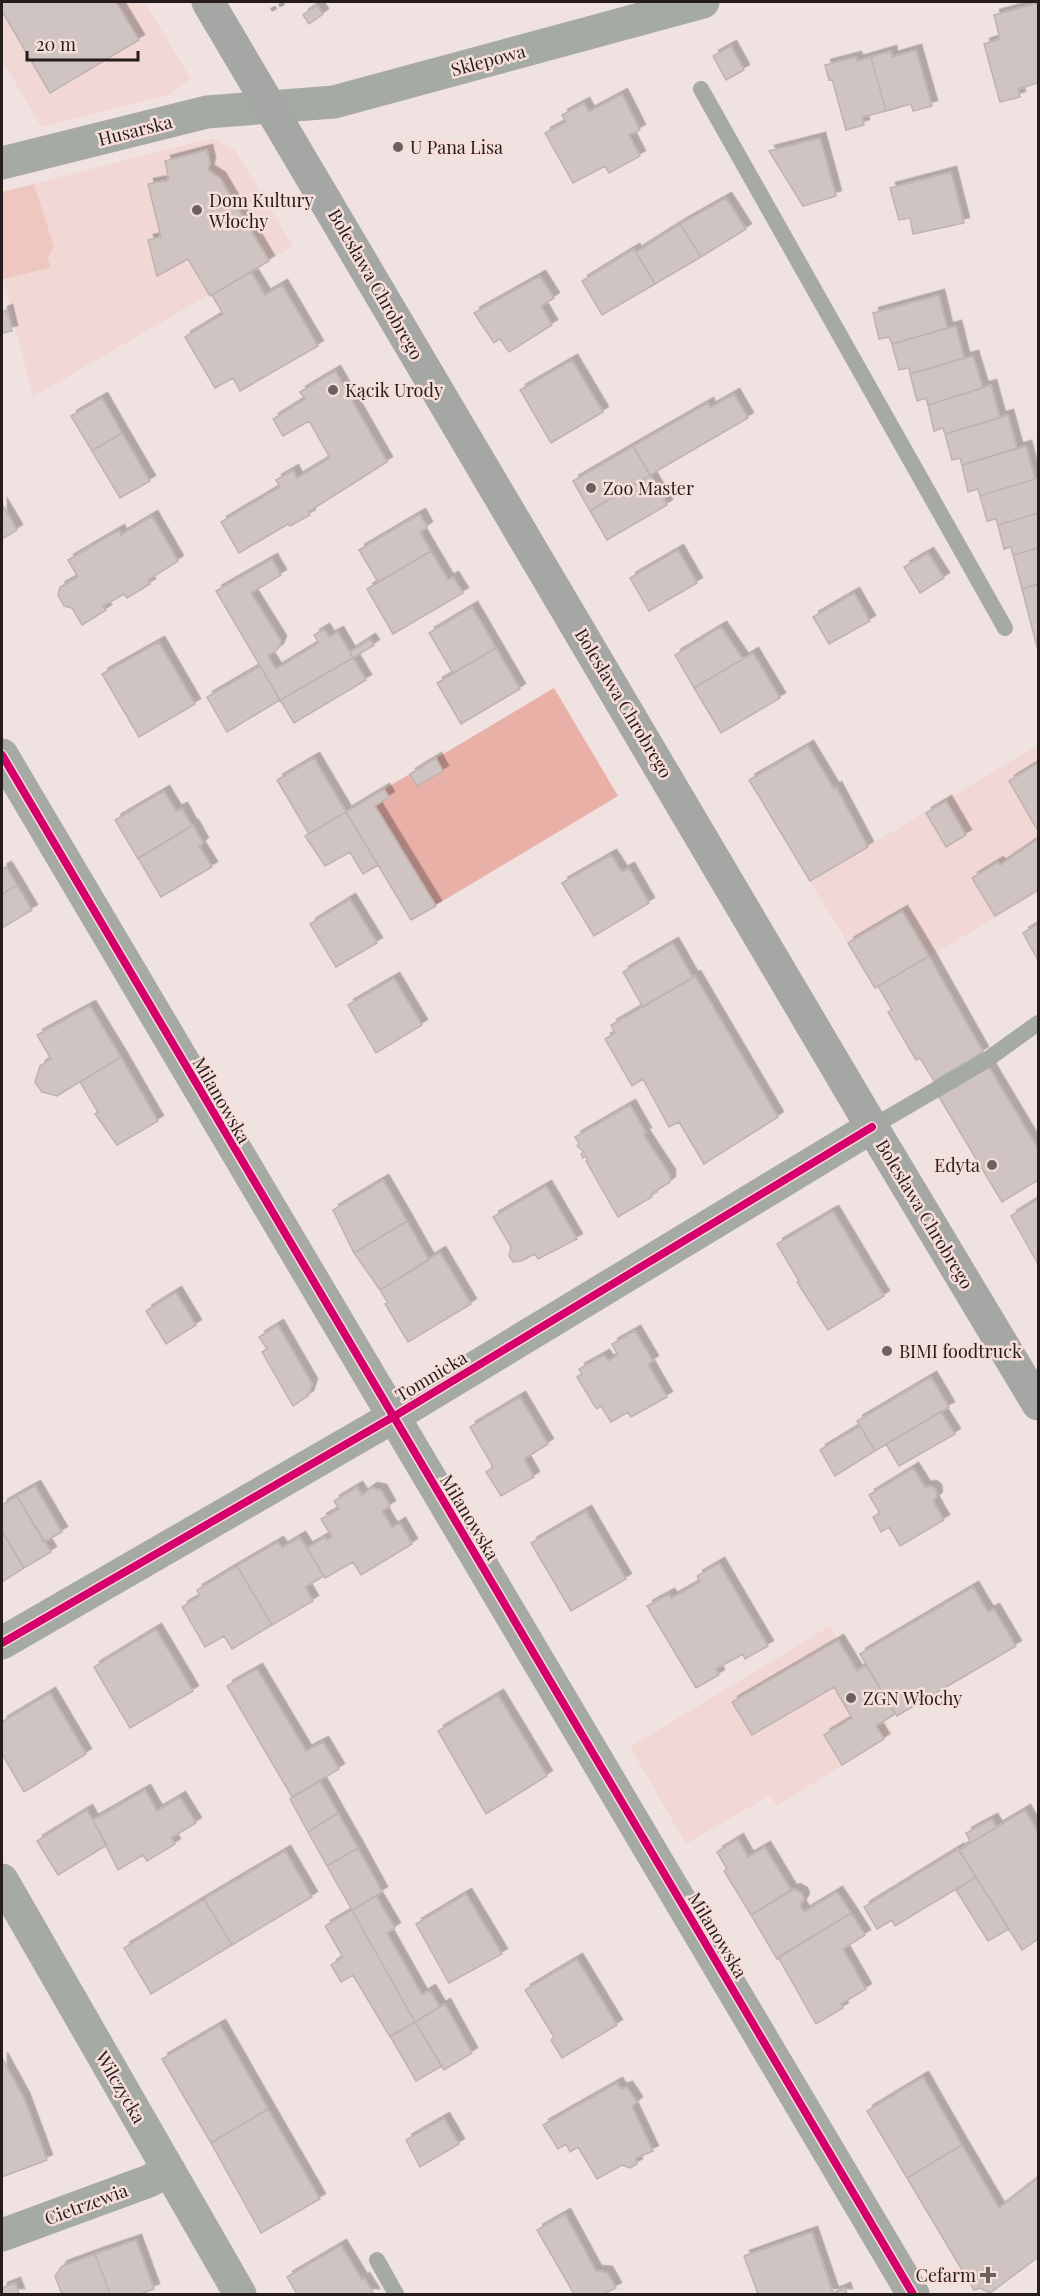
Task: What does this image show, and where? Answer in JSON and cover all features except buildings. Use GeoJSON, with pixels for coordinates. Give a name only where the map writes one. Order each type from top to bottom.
{"type":"FeatureCollection","features":[{"type":"Feature","properties":{"kind":"main road","name":"Bolesława Chrobrego"},"geometry":{"type":"LineString","coordinates":[[208,2],[1038,1404]]}},
{"type":"Feature","properties":{"kind":"street","name":"Sklepowa"},"geometry":{"type":"LineString","coordinates":[[271,107],[334,102],[703,2]]}},
{"type":"Feature","properties":{"kind":"street","name":"Husarska"},"geometry":{"type":"LineString","coordinates":[[2,163],[207,112],[271,107]]}},
{"type":"Feature","properties":{"kind":"street","name":"Milanowska"},"geometry":{"type":"LineString","coordinates":[[2,755],[913,2295]]}},
{"type":"Feature","properties":{"kind":"street","name":"Tomnicka"},"geometry":{"type":"LineString","coordinates":[[2,1642],[393,1417],[872,1127]]}},
{"type":"Feature","properties":{"kind":"street","name":"Wilczycka"},"geometry":{"type":"LineString","coordinates":[[2,1880],[240,2295]]}},
{"type":"Feature","properties":{"kind":"street","name":"Cietrzewia"},"geometry":{"type":"LineString","coordinates":[[2,2235],[149,2181],[169,2170]]}},
{"type":"Feature","properties":{"kind":"lane"},"geometry":{"type":"LineString","coordinates":[[701,89],[1005,628]]}},
{"type":"Feature","properties":{"kind":"lane"},"geometry":{"type":"LineString","coordinates":[[872,1127],[988,1059],[1038,1023]]}},
{"type":"Feature","properties":{"kind":"lane"},"geometry":{"type":"LineString","coordinates":[[377,2260],[396,2295]]}},
{"type":"Feature","properties":{"kind":"path"},"geometry":{"type":"LineString","coordinates":[[271,10],[286,2]]}},
{"type":"Feature","properties":{"kind":"shaded area"},"geometry":{"type":"Polygon","coordinates":[[[2,2],[145,2],[191,79],[168,95],[41,127],[2,60],[2,2]]]}},
{"type":"Feature","properties":{"kind":"shaded area"},"geometry":{"type":"Polygon","coordinates":[[[212,138],[235,150],[293,246],[33,397],[2,274],[2,192],[212,138]]]}},
{"type":"Feature","properties":{"kind":"shaded area"},"geometry":{"type":"Polygon","coordinates":[[[34,184],[54,247],[48,256],[50,268],[3,279],[2,192],[34,184]]]}},
{"type":"Feature","properties":{"kind":"shaded area"},"geometry":{"type":"Polygon","coordinates":[[[554,688],[618,796],[411,920],[346,812],[554,688]]]}},
{"type":"Feature","properties":{"kind":"shaded area"},"geometry":{"type":"Polygon","coordinates":[[[1038,745],[1038,893],[875,988],[810,881],[1038,745]]]}},
{"type":"Feature","properties":{"kind":"shaded area"},"geometry":{"type":"Polygon","coordinates":[[[830,1626],[857,1671],[866,1665],[895,1714],[886,1721],[894,1733],[777,1806],[770,1795],[686,1844],[630,1747],[830,1626]]]}},
{"type":"Feature","properties":{"kind":"cycle path"},"geometry":{"type":"LineString","coordinates":[[2,755],[913,2294]]}},
{"type":"Feature","properties":{"kind":"cycle path"},"geometry":{"type":"LineString","coordinates":[[2,1643],[393,1417],[872,1127]]}},
{"type":"Feature","properties":{"kind":"place","name":"U Pana Lisa"},"geometry":{"type":"Point","coordinates":[398,147]}},
{"type":"Feature","properties":{"kind":"place","name":"Dom Kultury Włochy"},"geometry":{"type":"Point","coordinates":[197,210]}},
{"type":"Feature","properties":{"kind":"place","name":"Kącik Urody"},"geometry":{"type":"Point","coordinates":[333,390]}},
{"type":"Feature","properties":{"kind":"place","name":"Zoo Master"},"geometry":{"type":"Point","coordinates":[591,488]}},
{"type":"Feature","properties":{"kind":"place","name":"Edyta"},"geometry":{"type":"Point","coordinates":[992,1165]}},
{"type":"Feature","properties":{"kind":"place","name":"BIMI foodtruck"},"geometry":{"type":"Point","coordinates":[887,1351]}},
{"type":"Feature","properties":{"kind":"place","name":"ZGN Włochy"},"geometry":{"type":"Point","coordinates":[851,1698]}},
{"type":"Feature","properties":{"kind":"place","name":"Cefarm"},"geometry":{"type":"Point","coordinates":[988,2275]}}]}
